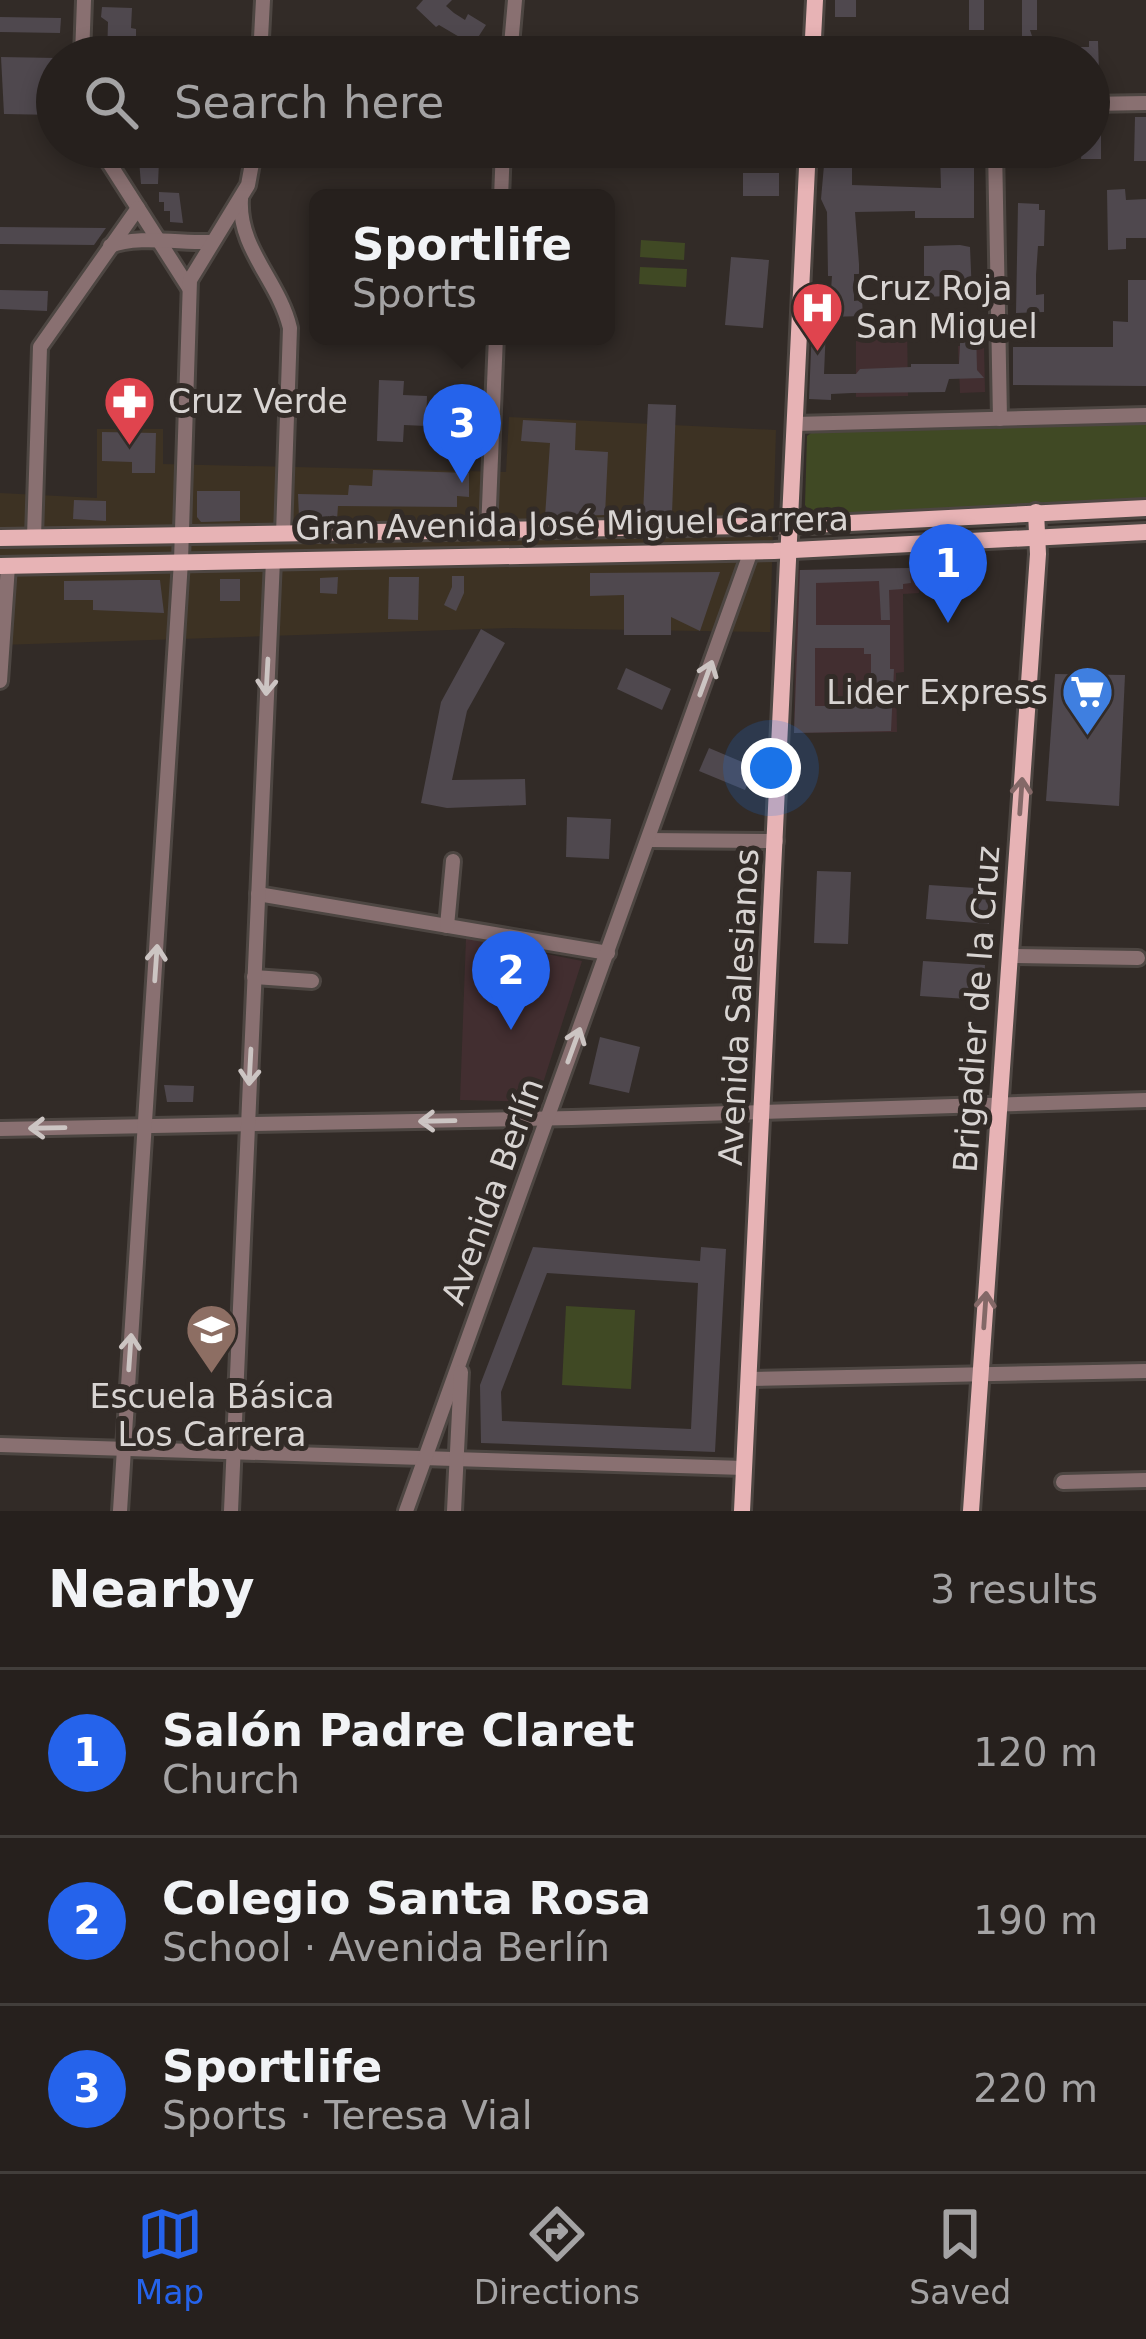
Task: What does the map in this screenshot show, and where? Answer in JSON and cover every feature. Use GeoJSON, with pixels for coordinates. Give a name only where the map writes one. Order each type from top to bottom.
{"type":"FeatureCollection","features":[{"type":"Feature","properties":{"kind":"main road"},"geometry":{"type":"LineString","coordinates":[[813,36],[815,0]]}},
{"type":"Feature","properties":{"kind":"main road","name":"Avenida Salesianos"},"geometry":{"type":"LineString","coordinates":[[742,1511],[807,168]]}},
{"type":"Feature","properties":{"kind":"main road","name":"Gran Avenida José Miguel Carrera"},"geometry":{"type":"LineString","coordinates":[[0,538],[790,525],[1146,508]]}},
{"type":"Feature","properties":{"kind":"main road","name":"Brigadier de la Cruz"},"geometry":{"type":"LineString","coordinates":[[971,1511],[1039,538],[1036,512]]}},
{"type":"Feature","properties":{"kind":"main road"},"geometry":{"type":"LineString","coordinates":[[469,556],[488,531]]}},
{"type":"Feature","properties":{"kind":"main road","name":"Gran Avenida José Miguel Carrera"},"geometry":{"type":"LineString","coordinates":[[4,566],[790,550],[1146,532]]}},
{"type":"Feature","properties":{"kind":"street"},"geometry":{"type":"LineString","coordinates":[[83,36],[85,0]]}},
{"type":"Feature","properties":{"kind":"street"},"geometry":{"type":"LineString","coordinates":[[261,36],[263,0]]}},
{"type":"Feature","properties":{"kind":"street"},"geometry":{"type":"LineString","coordinates":[[512,36],[515,0]]}},
{"type":"Feature","properties":{"kind":"street"},"geometry":{"type":"LineString","coordinates":[[1110,104],[1146,103]]}},
{"type":"Feature","properties":{"kind":"street"},"geometry":{"type":"LineString","coordinates":[[112,168],[190,288]]}},
{"type":"Feature","properties":{"kind":"street"},"geometry":{"type":"LineString","coordinates":[[120,1511],[181,561],[191,274],[241,199],[253,168]]}},
{"type":"Feature","properties":{"kind":"street"},"geometry":{"type":"LineString","coordinates":[[995,168],[1000,419]]}},
{"type":"Feature","properties":{"kind":"street"},"geometry":{"type":"LineString","coordinates":[[241,199],[245,239],[280,298],[290,328],[284,534]]}},
{"type":"Feature","properties":{"kind":"street"},"geometry":{"type":"LineString","coordinates":[[34,537],[40,347],[138,208]]}},
{"type":"Feature","properties":{"kind":"street"},"geometry":{"type":"LineString","coordinates":[[110,247],[135,239],[211,242]]}},
{"type":"Feature","properties":{"kind":"street"},"geometry":{"type":"LineString","coordinates":[[488,531],[496,345]]}},
{"type":"Feature","properties":{"kind":"street"},"geometry":{"type":"LineString","coordinates":[[795,424],[1146,416]]}},
{"type":"Feature","properties":{"kind":"street","name":"Avenida Berlín"},"geometry":{"type":"LineString","coordinates":[[406,1511],[751,551]]}},
{"type":"Feature","properties":{"kind":"street"},"geometry":{"type":"LineString","coordinates":[[231,1511],[272,560]]}},
{"type":"Feature","properties":{"kind":"street"},"geometry":{"type":"LineString","coordinates":[[0,681],[4,566]]}},
{"type":"Feature","properties":{"kind":"street"},"geometry":{"type":"LineString","coordinates":[[649,840],[776,841]]}},
{"type":"Feature","properties":{"kind":"street"},"geometry":{"type":"LineString","coordinates":[[447,926],[453,861]]}},
{"type":"Feature","properties":{"kind":"street"},"geometry":{"type":"LineString","coordinates":[[258,894],[608,953]]}},
{"type":"Feature","properties":{"kind":"street"},"geometry":{"type":"LineString","coordinates":[[1010,956],[1138,958]]}},
{"type":"Feature","properties":{"kind":"street"},"geometry":{"type":"LineString","coordinates":[[254,977],[311,980]]}},
{"type":"Feature","properties":{"kind":"street"},"geometry":{"type":"LineString","coordinates":[[0,1129],[548,1119],[1146,1100]]}},
{"type":"Feature","properties":{"kind":"street"},"geometry":{"type":"LineString","coordinates":[[454,1511],[462,1354]]}},
{"type":"Feature","properties":{"kind":"street"},"geometry":{"type":"LineString","coordinates":[[748,1379],[1146,1371]]}},
{"type":"Feature","properties":{"kind":"street"},"geometry":{"type":"LineString","coordinates":[[0,1445],[744,1468]]}},
{"type":"Feature","properties":{"kind":"street"},"geometry":{"type":"LineString","coordinates":[[1063,1482],[1146,1480]]}},
{"type":"Feature","properties":{"kind":"shaded area"},"geometry":{"type":"Polygon","coordinates":[[[856,322],[907,322],[908,396],[856,397],[856,322]]]}},
{"type":"Feature","properties":{"kind":"shaded area"},"geometry":{"type":"Polygon","coordinates":[[[984,345],[985,392],[960,393],[958,346],[984,345]]]}},
{"type":"Feature","properties":{"kind":"shaded area"},"geometry":{"type":"Polygon","coordinates":[[[509,417],[776,430],[770,632],[511,628],[0,645],[0,493],[97,498],[97,429],[163,429],[163,464],[506,472],[509,417]]]}},
{"type":"Feature","properties":{"kind":"shaded area"},"geometry":{"type":"Polygon","coordinates":[[[918,568],[919,593],[903,594],[904,672],[896,673],[897,732],[794,733],[796,570],[918,568]]]}},
{"type":"Feature","properties":{"kind":"shaded area"},"geometry":{"type":"Polygon","coordinates":[[[466,938],[582,961],[537,1102],[460,1100],[466,938]]]}},
{"type":"Feature","properties":{"kind":"green space"},"geometry":{"type":"Polygon","coordinates":[[[641,240],[685,243],[684,260],[640,257],[641,240]]]}},
{"type":"Feature","properties":{"kind":"green space"},"geometry":{"type":"Polygon","coordinates":[[[640,267],[687,269],[686,287],[639,284],[640,267]]]}},
{"type":"Feature","properties":{"kind":"green space"},"geometry":{"type":"Polygon","coordinates":[[[1146,422],[1146,500],[811,514],[805,505],[807,436],[815,430],[1146,422]]]}},
{"type":"Feature","properties":{"kind":"green space"},"geometry":{"type":"Polygon","coordinates":[[[566,1306],[635,1310],[631,1389],[562,1385],[566,1306]]]}},
{"type":"Feature","properties":{"kind":"building"},"geometry":{"type":"Polygon","coordinates":[[[423,0],[452,0],[446,6],[454,13],[465,20],[468,14],[486,25],[479,36],[458,36],[436,27],[416,8],[423,0]]]}},
{"type":"Feature","properties":{"kind":"building"},"geometry":{"type":"Polygon","coordinates":[[[835,0],[856,0],[856,17],[835,17],[835,0]]]}},
{"type":"Feature","properties":{"kind":"building"},"geometry":{"type":"Polygon","coordinates":[[[969,0],[984,0],[984,30],[969,30],[969,0]]]}},
{"type":"Feature","properties":{"kind":"building"},"geometry":{"type":"Polygon","coordinates":[[[1022,0],[1037,0],[1037,30],[1030,30],[1032,36],[1022,36],[1022,0]]]}},
{"type":"Feature","properties":{"kind":"building"},"geometry":{"type":"Polygon","coordinates":[[[102,7],[132,8],[131,28],[136,29],[136,36],[108,36],[108,22],[101,17],[102,7]]]}},
{"type":"Feature","properties":{"kind":"building"},"geometry":{"type":"Polygon","coordinates":[[[0,17],[61,18],[60,33],[0,32],[0,17]]]}},
{"type":"Feature","properties":{"kind":"building"},"geometry":{"type":"Polygon","coordinates":[[[1,57],[36,58],[36,115],[4,114],[1,57]]]}},
{"type":"Feature","properties":{"kind":"building"},"geometry":{"type":"Polygon","coordinates":[[[1135,117],[1146,117],[1146,161],[1134,161],[1135,117]]]}},
{"type":"Feature","properties":{"kind":"building"},"geometry":{"type":"Polygon","coordinates":[[[140,168],[159,168],[158,184],[141,184],[140,168]]]}},
{"type":"Feature","properties":{"kind":"building"},"geometry":{"type":"Polygon","coordinates":[[[824,168],[852,168],[852,185],[941,188],[940,168],[974,168],[974,218],[915,218],[915,211],[855,212],[859,274],[854,274],[854,301],[862,300],[863,316],[829,317],[832,276],[828,276],[827,212],[821,199],[824,168]]]}},
{"type":"Feature","properties":{"kind":"building"},"geometry":{"type":"Polygon","coordinates":[[[743,173],[779,173],[779,196],[743,196],[743,173]]]}},
{"type":"Feature","properties":{"kind":"building"},"geometry":{"type":"Polygon","coordinates":[[[1125,189],[1126,200],[1146,199],[1146,238],[1126,238],[1126,249],[1108,250],[1107,190],[1125,189]]]}},
{"type":"Feature","properties":{"kind":"building"},"geometry":{"type":"Polygon","coordinates":[[[159,192],[179,193],[183,223],[170,222],[170,211],[164,211],[159,192]]]}},
{"type":"Feature","properties":{"kind":"building"},"geometry":{"type":"Polygon","coordinates":[[[1018,203],[1039,204],[1039,210],[1045,210],[1044,246],[1038,246],[1036,275],[1036,295],[1044,294],[1044,312],[1016,313],[1018,203]]]}},
{"type":"Feature","properties":{"kind":"building"},"geometry":{"type":"Polygon","coordinates":[[[0,227],[106,228],[94,245],[0,244],[0,227]]]}},
{"type":"Feature","properties":{"kind":"building"},"geometry":{"type":"Polygon","coordinates":[[[924,246],[970,247],[972,295],[924,297],[924,246]]]}},
{"type":"Feature","properties":{"kind":"building"},"geometry":{"type":"Polygon","coordinates":[[[731,257],[769,260],[763,328],[725,325],[731,257]]]}},
{"type":"Feature","properties":{"kind":"building"},"geometry":{"type":"Polygon","coordinates":[[[1128,280],[1146,280],[1146,386],[1013,385],[1013,347],[1113,347],[1113,321],[1128,322],[1128,280]]]}},
{"type":"Feature","properties":{"kind":"building"},"geometry":{"type":"Polygon","coordinates":[[[0,290],[48,291],[47,311],[0,309],[0,290]]]}},
{"type":"Feature","properties":{"kind":"building"},"geometry":{"type":"Polygon","coordinates":[[[961,325],[976,328],[977,370],[984,378],[949,379],[945,392],[831,394],[831,400],[809,399],[812,327],[826,327],[824,374],[856,374],[860,369],[911,364],[959,364],[961,325]]]}},
{"type":"Feature","properties":{"kind":"building"},"geometry":{"type":"Polygon","coordinates":[[[379,380],[404,381],[403,395],[427,396],[426,426],[404,425],[403,442],[377,441],[379,380]]]}},
{"type":"Feature","properties":{"kind":"building"},"geometry":{"type":"Polygon","coordinates":[[[648,404],[676,405],[672,514],[643,515],[648,404]]]}},
{"type":"Feature","properties":{"kind":"building"},"geometry":{"type":"Polygon","coordinates":[[[523,420],[576,423],[575,450],[608,452],[605,515],[545,517],[550,443],[521,441],[523,420]]]}},
{"type":"Feature","properties":{"kind":"building","name":"Cruz Verde"},"geometry":{"type":"Polygon","coordinates":[[[102,432],[156,433],[155,473],[132,473],[132,462],[102,461],[102,432]]]}},
{"type":"Feature","properties":{"kind":"building"},"geometry":{"type":"Polygon","coordinates":[[[373,470],[469,473],[469,497],[457,496],[457,507],[338,506],[337,520],[299,517],[298,494],[348,495],[349,485],[372,486],[373,470]]]}},
{"type":"Feature","properties":{"kind":"building"},"geometry":{"type":"Polygon","coordinates":[[[197,491],[240,491],[240,521],[201,522],[197,491]]]}},
{"type":"Feature","properties":{"kind":"building"},"geometry":{"type":"Polygon","coordinates":[[[74,500],[106,501],[106,521],[73,519],[74,500]]]}},
{"type":"Feature","properties":{"kind":"building"},"geometry":{"type":"Polygon","coordinates":[[[909,568],[911,583],[889,590],[890,620],[881,620],[879,581],[816,583],[816,625],[890,625],[891,731],[794,733],[800,570],[909,568]],[[815,648],[815,706],[871,706],[871,654],[864,654],[864,648],[815,648]]]}},
{"type":"Feature","properties":{"kind":"building"},"geometry":{"type":"Polygon","coordinates":[[[720,572],[700,631],[671,617],[671,635],[624,635],[624,595],[590,596],[590,573],[720,572]]]}},
{"type":"Feature","properties":{"kind":"building"},"geometry":{"type":"Polygon","coordinates":[[[452,576],[464,576],[464,593],[456,611],[444,605],[452,576]]]}},
{"type":"Feature","properties":{"kind":"building"},"geometry":{"type":"Polygon","coordinates":[[[338,577],[337,594],[320,593],[320,578],[338,577]]]}},
{"type":"Feature","properties":{"kind":"building"},"geometry":{"type":"Polygon","coordinates":[[[389,577],[419,577],[418,620],[388,619],[389,577]]]}},
{"type":"Feature","properties":{"kind":"building"},"geometry":{"type":"Polygon","coordinates":[[[220,579],[240,579],[240,601],[220,601],[220,579]]]}},
{"type":"Feature","properties":{"kind":"building"},"geometry":{"type":"Polygon","coordinates":[[[160,580],[164,613],[93,610],[93,600],[64,600],[64,581],[160,580]]]}},
{"type":"Feature","properties":{"kind":"building"},"geometry":{"type":"Polygon","coordinates":[[[481,629],[505,643],[467,711],[452,780],[525,779],[526,805],[447,808],[421,803],[441,702],[481,629]]]}},
{"type":"Feature","properties":{"kind":"building"},"geometry":{"type":"Polygon","coordinates":[[[626,668],[671,689],[662,710],[617,689],[626,668]]]}},
{"type":"Feature","properties":{"kind":"building","name":"Lider Express"},"geometry":{"type":"Polygon","coordinates":[[[1055,674],[1125,675],[1119,806],[1046,801],[1055,674]]]}},
{"type":"Feature","properties":{"kind":"building"},"geometry":{"type":"Polygon","coordinates":[[[709,748],[754,767],[745,790],[699,771],[709,748]]]}},
{"type":"Feature","properties":{"kind":"building"},"geometry":{"type":"Polygon","coordinates":[[[567,817],[611,819],[609,859],[566,857],[567,817]]]}},
{"type":"Feature","properties":{"kind":"building"},"geometry":{"type":"Polygon","coordinates":[[[817,871],[851,872],[848,944],[814,943],[817,871]]]}},
{"type":"Feature","properties":{"kind":"building"},"geometry":{"type":"Polygon","coordinates":[[[929,885],[991,889],[989,924],[926,919],[929,885]]]}},
{"type":"Feature","properties":{"kind":"building"},"geometry":{"type":"Polygon","coordinates":[[[923,961],[985,965],[983,1000],[920,996],[923,961]]]}},
{"type":"Feature","properties":{"kind":"building"},"geometry":{"type":"Polygon","coordinates":[[[600,1037],[640,1047],[629,1093],[589,1084],[600,1037]]]}},
{"type":"Feature","properties":{"kind":"building"},"geometry":{"type":"Polygon","coordinates":[[[164,1085],[194,1086],[193,1102],[167,1102],[164,1085]]]}},
{"type":"Feature","properties":{"kind":"building"},"geometry":{"type":"Polygon","coordinates":[[[533,1247],[700,1261],[701,1247],[726,1249],[715,1452],[481,1443],[480,1385],[533,1247]],[[547,1273],[501,1392],[502,1421],[691,1429],[698,1283],[547,1273]]]}},
{"type":"Feature","properties":{"kind":"place","name":"Cruz Roja San Miguel"},"geometry":{"type":"Point","coordinates":[817,353]}},
{"type":"Feature","properties":{"kind":"place","name":"Cruz Verde"},"geometry":{"type":"Point","coordinates":[129,447]}},
{"type":"Feature","properties":{"kind":"place","name":"Sportlife"},"geometry":{"type":"Point","coordinates":[462,483]}},
{"type":"Feature","properties":{"kind":"place","name":"Salón Padre Claret"},"geometry":{"type":"Point","coordinates":[948,623]}},
{"type":"Feature","properties":{"kind":"place","name":"Lider Express"},"geometry":{"type":"Point","coordinates":[1087,738]}},
{"type":"Feature","properties":{"kind":"place","name":"Colegio Santa Rosa"},"geometry":{"type":"Point","coordinates":[511,1030]}},
{"type":"Feature","properties":{"kind":"place","name":"Escuela Básica Los Carrera"},"geometry":{"type":"Point","coordinates":[212,1375]}}]}
